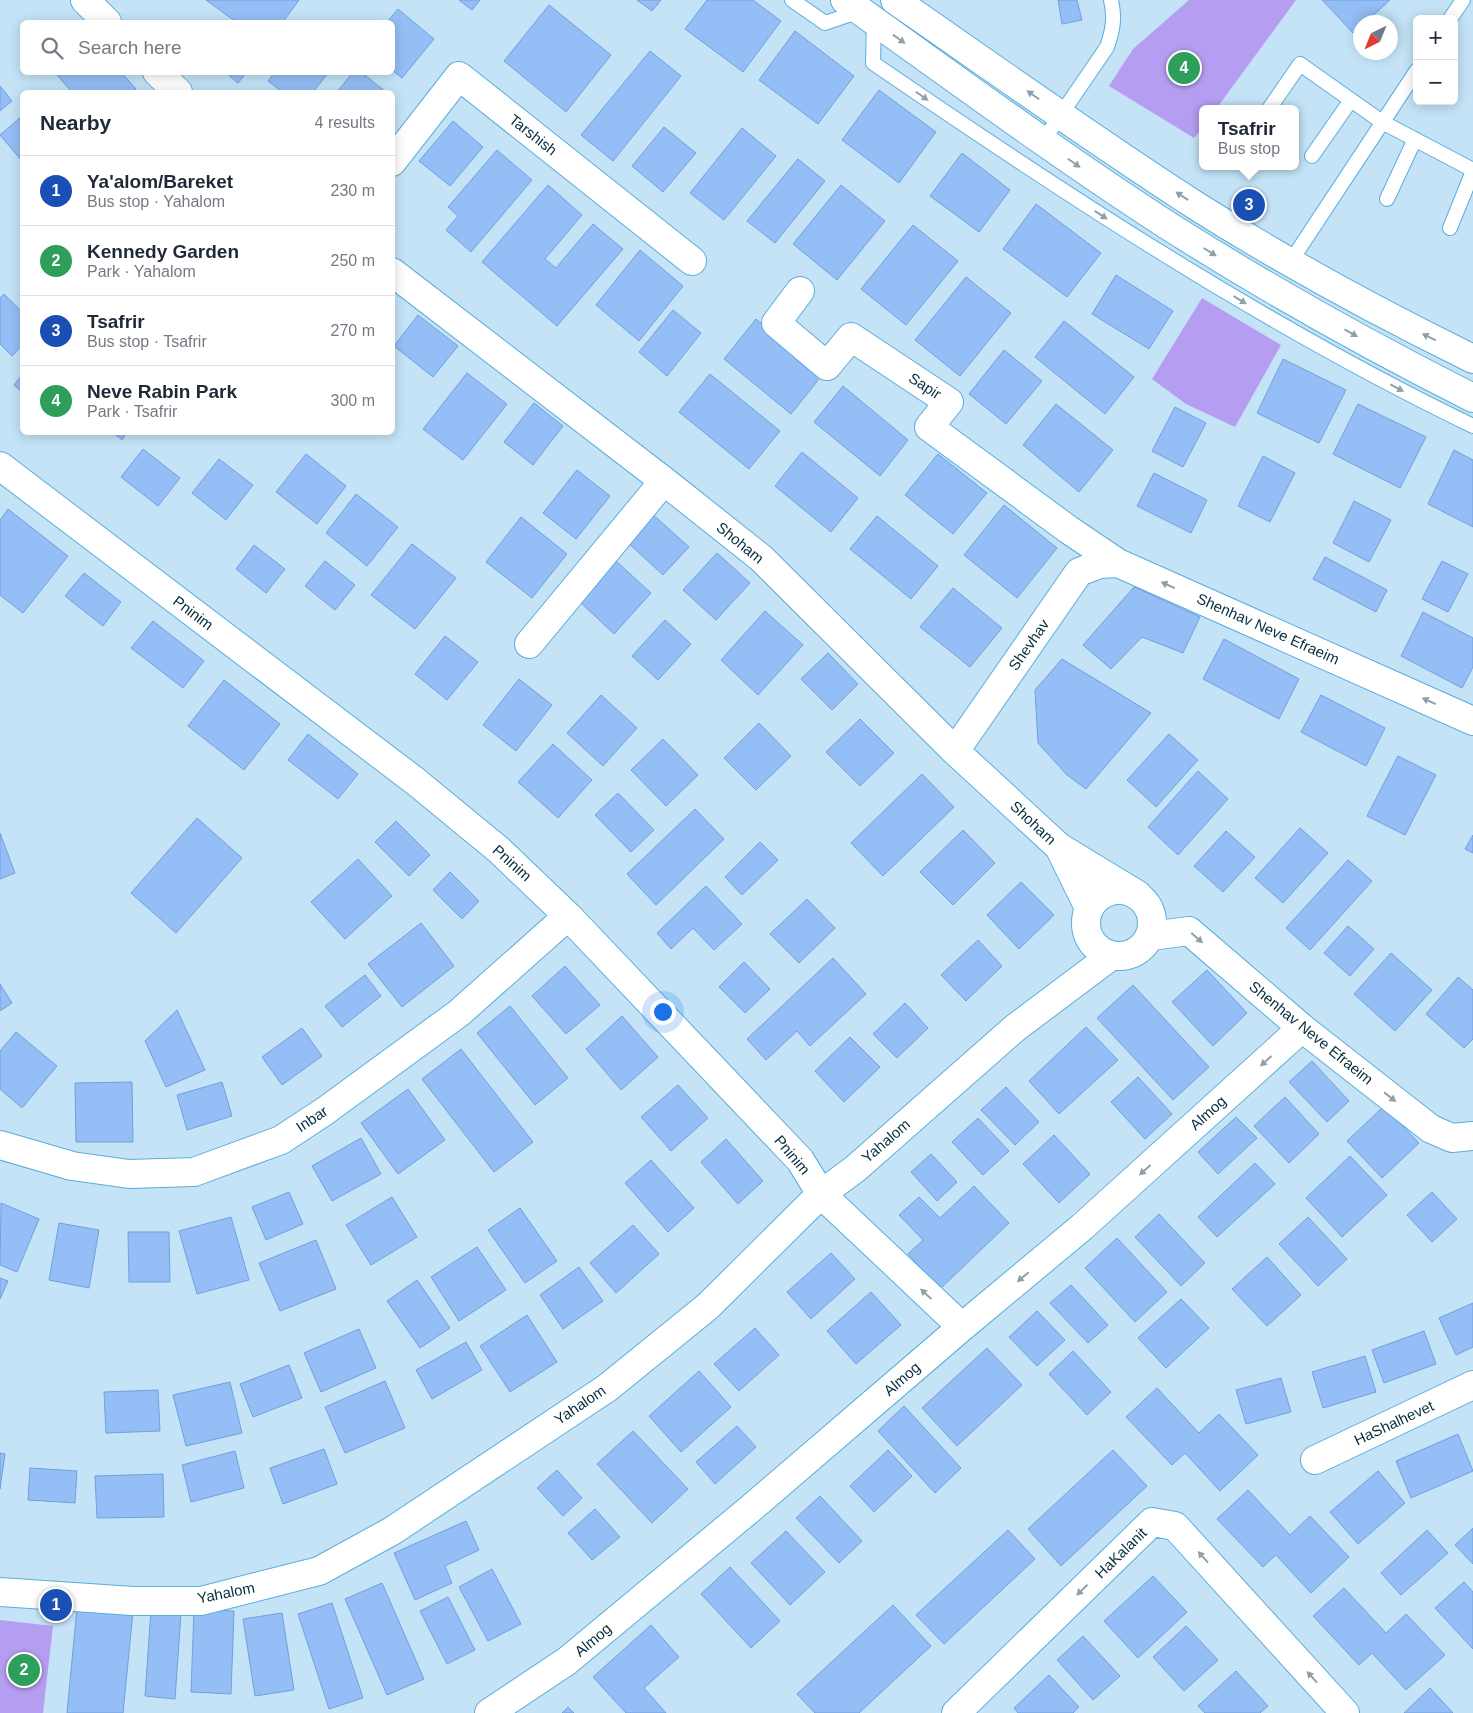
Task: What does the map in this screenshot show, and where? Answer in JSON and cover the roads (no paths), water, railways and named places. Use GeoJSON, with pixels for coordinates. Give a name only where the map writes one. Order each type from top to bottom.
{"type":"FeatureCollection","features":[{"type":"Feature","properties":{"kind":"street"},"geometry":{"type":"LineString","coordinates":[[895,0],[1060,115],[1200,208],[1420,333],[1473,359]]}},
{"type":"Feature","properties":{"kind":"street"},"geometry":{"type":"LineString","coordinates":[[87,1],[105,20]]}},
{"type":"Feature","properties":{"kind":"street"},"geometry":{"type":"LineString","coordinates":[[860,10],[1043,141],[1116,191],[1228,263],[1358,337],[1473,398]]}},
{"type":"Feature","properties":{"kind":"street"},"geometry":{"type":"LineString","coordinates":[[160,75],[176,90]]}},
{"type":"Feature","properties":{"kind":"street","name":"Tarshish"},"geometry":{"type":"LineString","coordinates":[[395,158],[459,76],[692,261]]}},
{"type":"Feature","properties":{"kind":"street","name":"Shoham"},"geometry":{"type":"LineString","coordinates":[[395,274],[761,558],[955,751],[1059,847],[1138,895]]}},
{"type":"Feature","properties":{"kind":"street","name":"Sapir"},"geometry":{"type":"LineString","coordinates":[[800,290],[776,323],[827,366],[851,337],[949,402],[930,427],[1069,530],[1118,563]]}},
{"type":"Feature","properties":{"kind":"street","name":"Pninim"},"geometry":{"type":"LineString","coordinates":[[0,466],[415,782],[499,850],[568,916],[800,1160],[821,1194],[962,1327]]}},
{"type":"Feature","properties":{"kind":"street"},"geometry":{"type":"LineString","coordinates":[[529,644],[664,481]]}},
{"type":"Feature","properties":{"kind":"street","name":"Shenhav Neve Efraeim"},"geometry":{"type":"LineString","coordinates":[[1118,563],[1473,721]]}},
{"type":"Feature","properties":{"kind":"street","name":"Shevhav"},"geometry":{"type":"LineString","coordinates":[[955,751],[1079,572],[1100,564],[1118,563]]}},
{"type":"Feature","properties":{"kind":"street","name":"Shoham"},"geometry":{"type":"LineString","coordinates":[[1059,847],[1089,908]]}},
{"type":"Feature","properties":{"kind":"street"},"geometry":{"type":"LineString","coordinates":[[1116,889],[1127,890],[1138,895],[1152,913],[1151,936],[1135,954],[1123,957],[1111,956],[1102,952],[1094,946],[1086,928],[1089,908],[1105,892],[1116,889]]}},
{"type":"Feature","properties":{"kind":"street","name":"Inbar"},"geometry":{"type":"LineString","coordinates":[[0,1145],[72,1166],[129,1174],[194,1172],[281,1140],[325,1111],[459,1012],[568,916]]}},
{"type":"Feature","properties":{"kind":"street","name":"Shenhav Neve Efraeim"},"geometry":{"type":"LineString","coordinates":[[1151,936],[1189,931],[1302,1028],[1431,1129],[1452,1138],[1473,1136]]}},
{"type":"Feature","properties":{"kind":"street","name":"Yahalom"},"geometry":{"type":"LineString","coordinates":[[1059,994],[1089,938]]}},
{"type":"Feature","properties":{"kind":"street","name":"Yahalom"},"geometry":{"type":"LineString","coordinates":[[0,1592],[133,1601],[201,1601],[319,1571],[392,1531],[606,1388],[707,1307],[821,1194],[855,1168],[1015,1028],[1111,956]]}},
{"type":"Feature","properties":{"kind":"street","name":"Almog"},"geometry":{"type":"LineString","coordinates":[[489,1713],[567,1661],[750,1509],[1082,1227],[1302,1028]]}},
{"type":"Feature","properties":{"kind":"street","name":"HaShalhevet"},"geometry":{"type":"LineString","coordinates":[[1315,1460],[1473,1385]]}},
{"type":"Feature","properties":{"kind":"street","name":"HaKalanit"},"geometry":{"type":"LineString","coordinates":[[956,1713],[1152,1522],[1174,1526],[1337,1710]]}},
{"type":"Feature","properties":{"kind":"lane"},"geometry":{"type":"LineString","coordinates":[[792,0],[824,23],[860,10],[873,63],[1006,155],[1149,246],[1340,359],[1473,426]]}},
{"type":"Feature","properties":{"kind":"lane"},"geometry":{"type":"LineString","coordinates":[[1453,15],[1463,0]]}},
{"type":"Feature","properties":{"kind":"lane"},"geometry":{"type":"LineString","coordinates":[[1043,141],[1107,47],[1113,30],[1113,2]]}},
{"type":"Feature","properties":{"kind":"lane"},"geometry":{"type":"LineString","coordinates":[[1272,105],[1300,64],[1382,122],[1473,170],[1450,228]]}},
{"type":"Feature","properties":{"kind":"lane"},"geometry":{"type":"LineString","coordinates":[[1291,261],[1413,76]]}},
{"type":"Feature","properties":{"kind":"lane"},"geometry":{"type":"LineString","coordinates":[[1312,156],[1351,100]]}},
{"type":"Feature","properties":{"kind":"lane"},"geometry":{"type":"LineString","coordinates":[[1387,199],[1415,140]]}},
{"type":"Feature","properties":{"kind":"place","name":"Neve Rabin Park"},"geometry":{"type":"Point","coordinates":[1184,68]}},
{"type":"Feature","properties":{"kind":"place","name":"Tsafrir"},"geometry":{"type":"Point","coordinates":[1249,205]}},
{"type":"Feature","properties":{"kind":"place","name":"Ya'alom/Bareket"},"geometry":{"type":"Point","coordinates":[56,1605]}},
{"type":"Feature","properties":{"kind":"place","name":"Kennedy Garden"},"geometry":{"type":"Point","coordinates":[24,1670]}}]}
